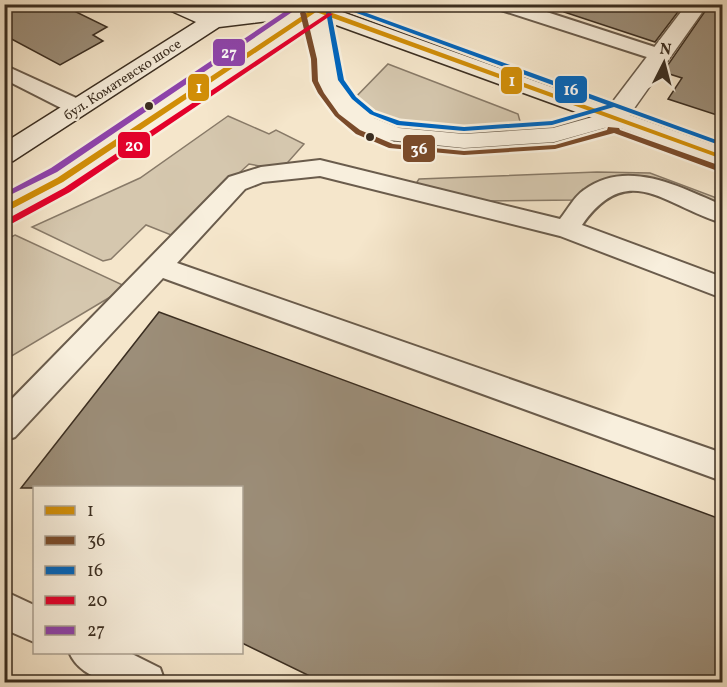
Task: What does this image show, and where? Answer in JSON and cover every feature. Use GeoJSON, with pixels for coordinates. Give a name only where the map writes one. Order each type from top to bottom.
{"type":"FeatureCollection","features":[{"type":"Feature","properties":{"kind":"main road"},"geometry":{"type":"LineString","coordinates":[[175,4],[212,21],[313,6],[723,157]]}},
{"type":"Feature","properties":{"kind":"main road","name":"бул. Коматевско шосе"},"geometry":{"type":"LineString","coordinates":[[4,154],[240,4]]}},
{"type":"Feature","properties":{"kind":"main road"},"geometry":{"type":"LineString","coordinates":[[614,118],[698,4]]}},
{"type":"Feature","properties":{"kind":"main road"},"geometry":{"type":"LineString","coordinates":[[4,210],[60,180],[313,6]]}},
{"type":"Feature","properties":{"kind":"lane"},"geometry":{"type":"LineString","coordinates":[[313,6],[326,57],[327,78],[331,86],[345,106],[366,123],[396,135],[464,141],[554,135],[614,118]]}},
{"type":"Feature","properties":{"kind":"lane"},"geometry":{"type":"LineString","coordinates":[[508,6],[660,55]]}},
{"type":"Feature","properties":{"kind":"lane"},"geometry":{"type":"LineString","coordinates":[[4,71],[77,108]]}},
{"type":"Feature","properties":{"kind":"lane"},"geometry":{"type":"LineString","coordinates":[[4,428],[146,282],[158,266],[237,183],[261,175],[320,168],[566,229],[723,288]]}},
{"type":"Feature","properties":{"kind":"lane"},"geometry":{"type":"LineString","coordinates":[[566,229],[593,195],[618,183],[638,183],[723,214]]}},
{"type":"Feature","properties":{"kind":"lane"},"geometry":{"type":"LineString","coordinates":[[158,266],[723,467]]}},
{"type":"Feature","properties":{"kind":"lane"},"geometry":{"type":"LineString","coordinates":[[4,609],[33,624]]}},
{"type":"Feature","properties":{"kind":"lane"},"geometry":{"type":"LineString","coordinates":[[92,654],[146,682]]}},
{"type":"Feature","properties":{"kind":"shaded area"},"geometry":{"type":"Polygon","coordinates":[[[388,64],[518,114],[521,125],[479,131],[415,133],[382,123],[350,103],[388,64]]]}},
{"type":"Feature","properties":{"kind":"shaded area"},"geometry":{"type":"Polygon","coordinates":[[[228,116],[269,134],[276,130],[304,144],[281,170],[249,164],[171,235],[146,225],[111,259],[103,261],[32,227],[140,178],[228,116]]]}},
{"type":"Feature","properties":{"kind":"shaded area"},"geometry":{"type":"Polygon","coordinates":[[[597,172],[650,173],[722,200],[722,207],[638,176],[576,200],[475,201],[415,185],[419,179],[597,172]]]}},
{"type":"Feature","properties":{"kind":"shaded area"},"geometry":{"type":"Polygon","coordinates":[[[15,235],[127,287],[5,360],[5,240],[15,235]]]}},
{"type":"Feature","properties":{"kind":"building"},"geometry":{"type":"Polygon","coordinates":[[[4,4],[60,4],[107,27],[93,35],[103,41],[60,65],[4,35],[4,4]]]}},
{"type":"Feature","properties":{"kind":"building"},"geometry":{"type":"Polygon","coordinates":[[[565,4],[684,4],[655,42],[564,12],[565,4]]]}},
{"type":"Feature","properties":{"kind":"building"},"geometry":{"type":"Polygon","coordinates":[[[710,4],[723,4],[723,117],[668,99],[682,78],[663,72],[710,4]]]}},
{"type":"Feature","properties":{"kind":"building"},"geometry":{"type":"Polygon","coordinates":[[[159,312],[723,520],[723,682],[322,682],[243,643],[243,486],[33,486],[33,488],[21,488],[159,312]]]}},
{"type":"Feature","properties":{"kind":"transit line","name":"1"},"geometry":{"type":"LineString","coordinates":[[301,4],[722,157]]}},
{"type":"Feature","properties":{"kind":"transit line","name":"27"},"geometry":{"type":"LineString","coordinates":[[4,196],[54,170],[301,4]]}},
{"type":"Feature","properties":{"kind":"transit line","name":"16"},"geometry":{"type":"LineString","coordinates":[[335,4],[722,144]]}},
{"type":"Feature","properties":{"kind":"transit line","name":"16"},"geometry":{"type":"LineString","coordinates":[[327,7],[341,80],[354,98],[372,113],[399,123],[464,129],[552,123],[611,106]]}},
{"type":"Feature","properties":{"kind":"transit line","name":"1"},"geometry":{"type":"LineString","coordinates":[[4,210],[60,180],[315,10]]}},
{"type":"Feature","properties":{"kind":"transit line","name":"36"},"geometry":{"type":"LineString","coordinates":[[303,13],[314,59],[315,81],[321,93],[337,115],[358,132],[392,146],[464,153],[555,147],[617,130]]}},
{"type":"Feature","properties":{"kind":"transit line","name":"20"},"geometry":{"type":"LineString","coordinates":[[10,221],[67,190],[330,14]]}},
{"type":"Feature","properties":{"kind":"transit line","name":"36"},"geometry":{"type":"LineString","coordinates":[[610,129],[718,168]]}}]}
